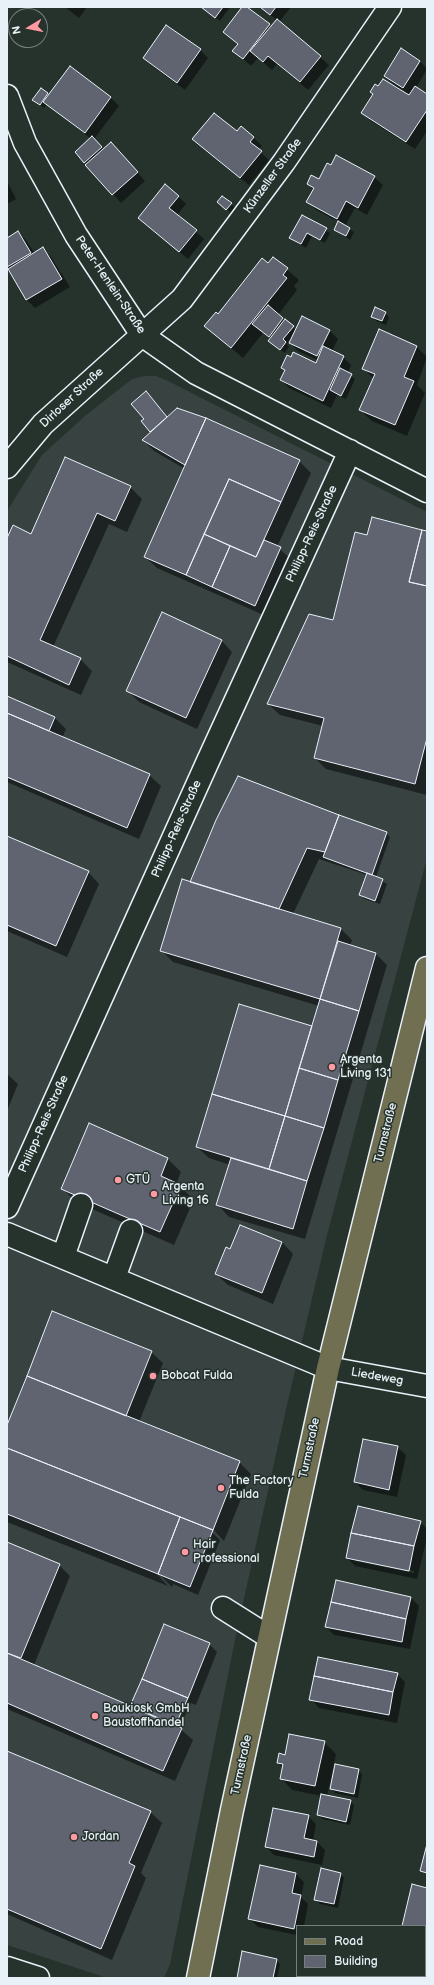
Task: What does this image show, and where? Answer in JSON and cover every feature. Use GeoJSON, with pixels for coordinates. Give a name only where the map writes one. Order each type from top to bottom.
{"type":"FeatureCollection","features":[{"type":"Feature","properties":{"kind":"main road","name":"Turmstraße"},"geometry":{"type":"LineString","coordinates":[[198,1978],[232,1810],[328,1368],[427,968]]}},
{"type":"Feature","properties":{"kind":"street","name":"Künzeller Straße"},"geometry":{"type":"LineString","coordinates":[[142,335],[182,299],[284,162],[390,7]]}},
{"type":"Feature","properties":{"kind":"street","name":"Peter-Henlein-Straße"},"geometry":{"type":"LineString","coordinates":[[7,96],[25,143],[76,235],[142,335],[196,373],[427,491]]}},
{"type":"Feature","properties":{"kind":"street","name":"Dirloser Straße"},"geometry":{"type":"LineString","coordinates":[[7,467],[43,424],[142,335]]}},
{"type":"Feature","properties":{"kind":"street","name":"Philipp-Reis-Straße"},"geometry":{"type":"LineString","coordinates":[[7,1207],[204,769],[350,451]]}},
{"type":"Feature","properties":{"kind":"street"},"geometry":{"type":"LineString","coordinates":[[63,1257],[81,1205]]}},
{"type":"Feature","properties":{"kind":"street"},"geometry":{"type":"LineString","coordinates":[[114,1278],[131,1231]]}},
{"type":"Feature","properties":{"kind":"street"},"geometry":{"type":"LineString","coordinates":[[7,1234],[328,1368]]}},
{"type":"Feature","properties":{"kind":"street","name":"Liedeweg"},"geometry":{"type":"LineString","coordinates":[[328,1368],[427,1386]]}},
{"type":"Feature","properties":{"kind":"street"},"geometry":{"type":"LineString","coordinates":[[223,1608],[269,1637]]}},
{"type":"Feature","properties":{"kind":"street"},"geometry":{"type":"LineString","coordinates":[[7,1968],[38,1978]]}},
{"type":"Feature","properties":{"kind":"shaded area"},"geometry":{"type":"Polygon","coordinates":[[[144,376],[156,376],[166,380],[427,512],[427,858],[326,1239],[287,1405],[237,1630],[170,1964],[164,1978],[107,1978],[7,1945],[7,511],[42,455],[85,416],[132,379],[144,376]]]}},
{"type":"Feature","properties":{"kind":"building"},"geometry":{"type":"Polygon","coordinates":[[[201,7],[223,7],[215,18],[201,7]]]}},
{"type":"Feature","properties":{"kind":"building"},"geometry":{"type":"Polygon","coordinates":[[[242,7],[247,7],[270,24],[243,59],[232,51],[238,44],[223,32],[242,7]]]}},
{"type":"Feature","properties":{"kind":"building"},"geometry":{"type":"Polygon","coordinates":[[[260,7],[276,7],[270,15],[260,7]]]}},
{"type":"Feature","properties":{"kind":"building"},"geometry":{"type":"Polygon","coordinates":[[[277,19],[321,56],[300,82],[268,56],[263,62],[250,51],[277,19]]]}},
{"type":"Feature","properties":{"kind":"building"},"geometry":{"type":"Polygon","coordinates":[[[166,25],[201,49],[177,83],[143,58],[166,25]]]}},
{"type":"Feature","properties":{"kind":"building"},"geometry":{"type":"Polygon","coordinates":[[[401,48],[420,61],[403,88],[384,76],[401,48]]]}},
{"type":"Feature","properties":{"kind":"building"},"geometry":{"type":"Polygon","coordinates":[[[70,66],[111,97],[85,133],[43,102],[70,66]]]}},
{"type":"Feature","properties":{"kind":"building"},"geometry":{"type":"Polygon","coordinates":[[[383,79],[409,95],[415,86],[427,94],[427,110],[406,142],[361,113],[373,94],[370,92],[375,84],[378,86],[383,79]]]}},
{"type":"Feature","properties":{"kind":"building"},"geometry":{"type":"Polygon","coordinates":[[[41,88],[48,93],[40,105],[32,100],[41,88]]]}},
{"type":"Feature","properties":{"kind":"building"},"geometry":{"type":"Polygon","coordinates":[[[214,113],[237,131],[241,126],[254,137],[250,142],[262,151],[240,178],[192,139],[214,113]]]}},
{"type":"Feature","properties":{"kind":"building"},"geometry":{"type":"Polygon","coordinates":[[[92,136],[102,147],[84,163],[75,152],[92,136]]]}},
{"type":"Feature","properties":{"kind":"building"},"geometry":{"type":"Polygon","coordinates":[[[111,142],[138,172],[112,195],[85,165],[111,142]]]}},
{"type":"Feature","properties":{"kind":"building"},"geometry":{"type":"Polygon","coordinates":[[[336,155],[375,176],[358,208],[346,201],[337,219],[306,202],[314,188],[307,184],[311,175],[319,179],[327,163],[331,165],[336,155]]]}},
{"type":"Feature","properties":{"kind":"building"},"geometry":{"type":"Polygon","coordinates":[[[165,184],[179,196],[169,208],[197,230],[179,252],[138,218],[165,184]]]}},
{"type":"Feature","properties":{"kind":"building"},"geometry":{"type":"Polygon","coordinates":[[[222,196],[232,203],[226,210],[217,202],[222,196]]]}},
{"type":"Feature","properties":{"kind":"building"},"geometry":{"type":"Polygon","coordinates":[[[302,215],[327,228],[320,240],[307,233],[301,244],[289,238],[302,215]]]}},
{"type":"Feature","properties":{"kind":"building"},"geometry":{"type":"Polygon","coordinates":[[[338,221],[350,228],[346,236],[334,230],[338,221]]]}},
{"type":"Feature","properties":{"kind":"building"},"geometry":{"type":"Polygon","coordinates":[[[18,231],[31,253],[7,267],[7,238],[18,231]]]}},
{"type":"Feature","properties":{"kind":"building"},"geometry":{"type":"Polygon","coordinates":[[[43,247],[62,279],[26,300],[8,269],[43,247]]]}},
{"type":"Feature","properties":{"kind":"building"},"geometry":{"type":"Polygon","coordinates":[[[273,257],[288,268],[283,275],[287,278],[231,348],[204,326],[216,312],[218,314],[262,258],[268,263],[273,257]]]}},
{"type":"Feature","properties":{"kind":"building"},"geometry":{"type":"Polygon","coordinates":[[[268,305],[283,318],[269,337],[252,324],[268,305]]]}},
{"type":"Feature","properties":{"kind":"building"},"geometry":{"type":"Polygon","coordinates":[[[375,307],[386,312],[382,321],[371,317],[375,307]]]}},
{"type":"Feature","properties":{"kind":"building"},"geometry":{"type":"Polygon","coordinates":[[[302,316],[330,330],[317,356],[289,343],[302,316]]]}},
{"type":"Feature","properties":{"kind":"building"},"geometry":{"type":"Polygon","coordinates":[[[285,319],[294,326],[283,339],[286,342],[280,350],[268,341],[285,319]]]}},
{"type":"Feature","properties":{"kind":"building"},"geometry":{"type":"Polygon","coordinates":[[[379,329],[417,346],[404,377],[414,381],[395,425],[359,410],[375,374],[362,369],[379,329]]]}},
{"type":"Feature","properties":{"kind":"building"},"geometry":{"type":"Polygon","coordinates":[[[323,346],[344,356],[323,401],[280,380],[285,370],[281,368],[287,355],[291,357],[293,352],[316,363],[323,346]]]}},
{"type":"Feature","properties":{"kind":"building"},"geometry":{"type":"Polygon","coordinates":[[[340,368],[352,374],[341,396],[330,390],[340,368]]]}},
{"type":"Feature","properties":{"kind":"building"},"geometry":{"type":"Polygon","coordinates":[[[146,391],[167,417],[150,432],[141,421],[144,419],[131,404],[146,391]]]}},
{"type":"Feature","properties":{"kind":"building"},"geometry":{"type":"Polygon","coordinates":[[[177,408],[206,418],[185,465],[142,440],[177,408]]]}},
{"type":"Feature","properties":{"kind":"building"},"geometry":{"type":"Polygon","coordinates":[[[206,418],[300,460],[281,502],[229,479],[186,575],[144,557],[206,418]]]}},
{"type":"Feature","properties":{"kind":"building"},"geometry":{"type":"Polygon","coordinates":[[[65,457],[131,486],[115,521],[97,513],[40,640],[81,658],[69,685],[7,656],[7,538],[13,525],[31,534],[65,457]]]}},
{"type":"Feature","properties":{"kind":"building"},"geometry":{"type":"Polygon","coordinates":[[[229,479],[281,502],[256,557],[204,534],[229,479]]]}},
{"type":"Feature","properties":{"kind":"building"},"geometry":{"type":"Polygon","coordinates":[[[372,517],[422,530],[409,582],[427,586],[427,738],[415,784],[314,758],[324,718],[267,704],[309,614],[333,620],[355,532],[367,535],[372,517]]]}},
{"type":"Feature","properties":{"kind":"building"},"geometry":{"type":"Polygon","coordinates":[[[422,530],[427,531],[427,586],[409,582],[422,530]]]}},
{"type":"Feature","properties":{"kind":"building"},"geometry":{"type":"Polygon","coordinates":[[[204,534],[230,546],[212,587],[186,575],[204,534]]]}},
{"type":"Feature","properties":{"kind":"building"},"geometry":{"type":"Polygon","coordinates":[[[264,540],[281,547],[255,606],[212,587],[230,546],[256,557],[264,540]]]}},
{"type":"Feature","properties":{"kind":"building"},"geometry":{"type":"Polygon","coordinates":[[[162,612],[222,640],[186,718],[126,691],[162,612]]]}},
{"type":"Feature","properties":{"kind":"building"},"geometry":{"type":"Polygon","coordinates":[[[7,696],[55,717],[49,731],[7,713],[7,696]]]}},
{"type":"Feature","properties":{"kind":"building"},"geometry":{"type":"Polygon","coordinates":[[[7,713],[150,774],[127,828],[7,777],[7,713]]]}},
{"type":"Feature","properties":{"kind":"building"},"geometry":{"type":"Polygon","coordinates":[[[238,776],[339,815],[325,852],[307,848],[279,909],[190,882],[216,820],[238,776]]]}},
{"type":"Feature","properties":{"kind":"building"},"geometry":{"type":"Polygon","coordinates":[[[339,815],[387,832],[372,875],[323,857],[339,815]]]}},
{"type":"Feature","properties":{"kind":"building"},"geometry":{"type":"Polygon","coordinates":[[[7,836],[89,871],[56,946],[7,925],[7,836]]]}},
{"type":"Feature","properties":{"kind":"building"},"geometry":{"type":"Polygon","coordinates":[[[367,873],[383,879],[375,901],[359,895],[367,873]]]}},
{"type":"Feature","properties":{"kind":"building"},"geometry":{"type":"Polygon","coordinates":[[[182,879],[341,928],[320,999],[160,951],[182,879]]]}},
{"type":"Feature","properties":{"kind":"building"},"geometry":{"type":"Polygon","coordinates":[[[338,941],[376,953],[359,1011],[320,999],[338,941]]]}},
{"type":"Feature","properties":{"kind":"building"},"geometry":{"type":"Polygon","coordinates":[[[320,999],[359,1011],[338,1080],[299,1068],[320,999]]]}},
{"type":"Feature","properties":{"kind":"building"},"geometry":{"type":"Polygon","coordinates":[[[239,1004],[312,1026],[285,1116],[212,1094],[239,1004]]]}},
{"type":"Feature","properties":{"kind":"building"},"geometry":{"type":"Polygon","coordinates":[[[299,1068],[338,1080],[324,1128],[285,1116],[299,1068]]]}},
{"type":"Feature","properties":{"kind":"building"},"geometry":{"type":"Polygon","coordinates":[[[212,1094],[285,1116],[269,1169],[196,1147],[212,1094]]]}},
{"type":"Feature","properties":{"kind":"building"},"geometry":{"type":"Polygon","coordinates":[[[285,1116],[324,1128],[307,1181],[269,1169],[285,1116]]]}},
{"type":"Feature","properties":{"kind":"building","name":"GTÜ"},"geometry":{"type":"Polygon","coordinates":[[[89,1123],[168,1158],[161,1176],[181,1185],[160,1232],[61,1189],[89,1123]]]}},
{"type":"Feature","properties":{"kind":"building"},"geometry":{"type":"Polygon","coordinates":[[[231,1158],[307,1181],[293,1229],[216,1205],[231,1158]]]}},
{"type":"Feature","properties":{"kind":"building"},"geometry":{"type":"Polygon","coordinates":[[[240,1225],[282,1242],[262,1293],[215,1274],[226,1247],[230,1249],[240,1225]]]}},
{"type":"Feature","properties":{"kind":"building"},"geometry":{"type":"Polygon","coordinates":[[[52,1311],[152,1351],[126,1416],[27,1376],[52,1311]]]}},
{"type":"Feature","properties":{"kind":"building"},"geometry":{"type":"Polygon","coordinates":[[[27,1376],[240,1461],[213,1530],[7,1448],[7,1425],[27,1376]]]}},
{"type":"Feature","properties":{"kind":"building"},"geometry":{"type":"Polygon","coordinates":[[[363,1439],[398,1446],[389,1490],[354,1482],[363,1439]]]}},
{"type":"Feature","properties":{"kind":"building"},"geometry":{"type":"Polygon","coordinates":[[[7,1448],[180,1517],[158,1574],[7,1514],[7,1448]]]}},
{"type":"Feature","properties":{"kind":"building"},"geometry":{"type":"Polygon","coordinates":[[[358,1506],[421,1521],[414,1546],[351,1533],[358,1506]]]}},
{"type":"Feature","properties":{"kind":"building","name":"Hair Professional"},"geometry":{"type":"Polygon","coordinates":[[[180,1517],[213,1530],[190,1587],[158,1574],[180,1517]]]}},
{"type":"Feature","properties":{"kind":"building"},"geometry":{"type":"Polygon","coordinates":[[[351,1533],[414,1546],[409,1571],[346,1558],[351,1533]]]}},
{"type":"Feature","properties":{"kind":"building"},"geometry":{"type":"Polygon","coordinates":[[[7,1542],[60,1564],[21,1658],[7,1653],[7,1542]]]}},
{"type":"Feature","properties":{"kind":"building"},"geometry":{"type":"Polygon","coordinates":[[[336,1580],[411,1597],[406,1619],[331,1602],[336,1580]]]}},
{"type":"Feature","properties":{"kind":"building"},"geometry":{"type":"Polygon","coordinates":[[[331,1602],[406,1619],[402,1642],[325,1627],[331,1602]]]}},
{"type":"Feature","properties":{"kind":"building"},"geometry":{"type":"Polygon","coordinates":[[[164,1624],[210,1643],[188,1698],[142,1679],[164,1624]]]}},
{"type":"Feature","properties":{"kind":"building","name":"Baukiosk GmbH Baustoffhandel"},"geometry":{"type":"Polygon","coordinates":[[[7,1653],[182,1728],[163,1771],[7,1703],[7,1653]]]}},
{"type":"Feature","properties":{"kind":"building"},"geometry":{"type":"Polygon","coordinates":[[[318,1657],[398,1673],[393,1692],[314,1676],[318,1657]]]}},
{"type":"Feature","properties":{"kind":"building"},"geometry":{"type":"Polygon","coordinates":[[[314,1676],[393,1692],[389,1715],[309,1700],[314,1676]]]}},
{"type":"Feature","properties":{"kind":"building"},"geometry":{"type":"Polygon","coordinates":[[[142,1679],[188,1698],[175,1726],[130,1706],[142,1679]]]}},
{"type":"Feature","properties":{"kind":"building"},"geometry":{"type":"Polygon","coordinates":[[[289,1734],[325,1741],[315,1786],[280,1779],[283,1764],[277,1763],[279,1753],[285,1755],[289,1734]]]}},
{"type":"Feature","properties":{"kind":"building","name":"Jordan"},"geometry":{"type":"Polygon","coordinates":[[[7,1751],[151,1811],[129,1863],[135,1866],[101,1949],[7,1909],[7,1751]]]}},
{"type":"Feature","properties":{"kind":"building"},"geometry":{"type":"Polygon","coordinates":[[[335,1764],[359,1769],[354,1794],[330,1789],[335,1764]]]}},
{"type":"Feature","properties":{"kind":"building"},"geometry":{"type":"Polygon","coordinates":[[[321,1794],[351,1800],[346,1822],[317,1815],[321,1794]]]}},
{"type":"Feature","properties":{"kind":"building"},"geometry":{"type":"Polygon","coordinates":[[[273,1808],[309,1815],[304,1838],[317,1841],[314,1857],[265,1847],[273,1808]]]}},
{"type":"Feature","properties":{"kind":"building"},"geometry":{"type":"Polygon","coordinates":[[[427,1844],[427,1873],[420,1871],[427,1844]]]}},
{"type":"Feature","properties":{"kind":"building"},"geometry":{"type":"Polygon","coordinates":[[[260,1865],[296,1873],[292,1893],[301,1895],[294,1929],[248,1919],[260,1865]]]}},
{"type":"Feature","properties":{"kind":"building"},"geometry":{"type":"Polygon","coordinates":[[[321,1868],[341,1873],[334,1904],[314,1900],[321,1868]]]}},
{"type":"Feature","properties":{"kind":"building"},"geometry":{"type":"Polygon","coordinates":[[[412,1884],[427,1888],[427,1937],[426,1925],[402,1925],[412,1884]]]}},
{"type":"Feature","properties":{"kind":"building"},"geometry":{"type":"Polygon","coordinates":[[[242,1951],[277,1959],[273,1978],[237,1978],[242,1951]]]}},
{"type":"Feature","properties":{"kind":"place","name":"Argenta Living 131"},"geometry":{"type":"Point","coordinates":[332,1067]}},
{"type":"Feature","properties":{"kind":"place","name":"GTÜ"},"geometry":{"type":"Point","coordinates":[118,1180]}},
{"type":"Feature","properties":{"kind":"place","name":"Argenta Living 16"},"geometry":{"type":"Point","coordinates":[154,1194]}},
{"type":"Feature","properties":{"kind":"place","name":"Bobcat Fulda"},"geometry":{"type":"Point","coordinates":[153,1376]}},
{"type":"Feature","properties":{"kind":"place","name":"The Factory Fulda"},"geometry":{"type":"Point","coordinates":[221,1488]}},
{"type":"Feature","properties":{"kind":"place","name":"Hair Professional"},"geometry":{"type":"Point","coordinates":[185,1552]}},
{"type":"Feature","properties":{"kind":"place","name":"Baukiosk GmbH Baustoffhandel"},"geometry":{"type":"Point","coordinates":[95,1716]}},
{"type":"Feature","properties":{"kind":"place","name":"Jordan"},"geometry":{"type":"Point","coordinates":[74,1837]}}]}
